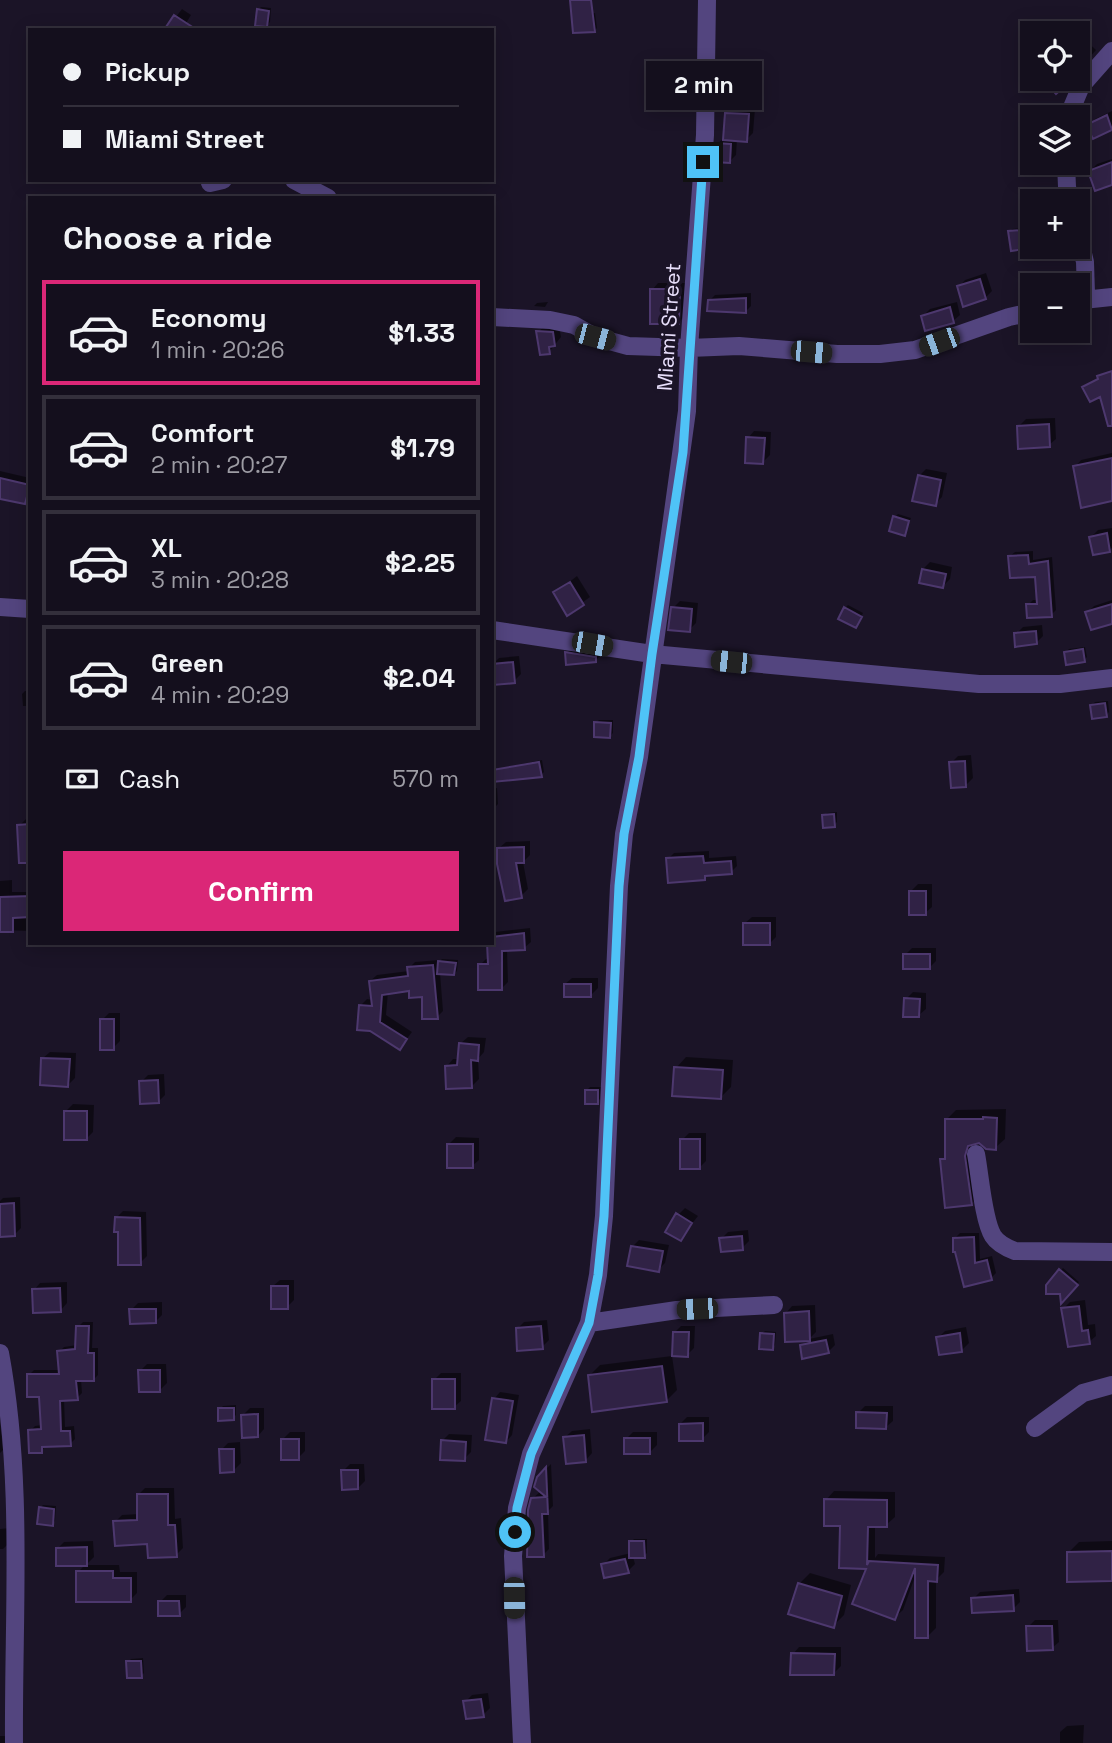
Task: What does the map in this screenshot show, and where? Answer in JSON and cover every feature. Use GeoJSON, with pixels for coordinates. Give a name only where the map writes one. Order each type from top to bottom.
{"type":"FeatureCollection","features":[{"type":"Feature","properties":{"kind":"street","name":"Miami Street"},"geometry":{"type":"LineString","coordinates":[[523,1743],[514,1619],[513,1556],[517,1508],[531,1454],[589,1323],[598,1275],[604,1216],[619,886],[687,411],[689,348],[705,135],[707,0]]}},
{"type":"Feature","properties":{"kind":"street"},"geometry":{"type":"LineString","coordinates":[[1073,105],[1081,86],[1112,51]]}},
{"type":"Feature","properties":{"kind":"street"},"geometry":{"type":"LineString","coordinates":[[298,182],[324,196]]}},
{"type":"Feature","properties":{"kind":"street"},"geometry":{"type":"LineString","coordinates":[[1090,300],[1112,297]]}},
{"type":"Feature","properties":{"kind":"street"},"geometry":{"type":"LineString","coordinates":[[494,317],[550,320],[575,325],[595,337],[628,346],[739,346],[836,354],[900,353],[915,350],[1020,315]]}},
{"type":"Feature","properties":{"kind":"street"},"geometry":{"type":"LineString","coordinates":[[0,607],[28,609]]}},
{"type":"Feature","properties":{"kind":"street"},"geometry":{"type":"LineString","coordinates":[[494,630],[652,654],[979,684],[1034,685],[1112,678]]}},
{"type":"Feature","properties":{"kind":"street"},"geometry":{"type":"LineString","coordinates":[[976,1154],[992,1236],[1004,1246],[1015,1251],[1112,1252]]}},
{"type":"Feature","properties":{"kind":"street"},"geometry":{"type":"LineString","coordinates":[[589,1323],[677,1310],[774,1305]]}},
{"type":"Feature","properties":{"kind":"street"},"geometry":{"type":"LineString","coordinates":[[0,1353],[16,1478],[18,1585],[13,1678],[14,1743]]}},
{"type":"Feature","properties":{"kind":"street"},"geometry":{"type":"LineString","coordinates":[[1035,1429],[1083,1393],[1112,1385]]}},
{"type":"Feature","properties":{"kind":"building"},"geometry":{"type":"Polygon","coordinates":[[[570,0],[591,0],[595,32],[573,33],[570,0]]]}},
{"type":"Feature","properties":{"kind":"building"},"geometry":{"type":"Polygon","coordinates":[[[257,9],[269,11],[267,27],[255,26],[257,9]]]}},
{"type":"Feature","properties":{"kind":"building"},"geometry":{"type":"Polygon","coordinates":[[[174,15],[194,28],[165,28],[174,15]]]}},
{"type":"Feature","properties":{"kind":"building"},"geometry":{"type":"Polygon","coordinates":[[[725,113],[749,114],[747,142],[723,140],[725,113]]]}},
{"type":"Feature","properties":{"kind":"building"},"geometry":{"type":"Polygon","coordinates":[[[1107,115],[1112,130],[1093,139],[1090,123],[1107,115]]]}},
{"type":"Feature","properties":{"kind":"building"},"geometry":{"type":"Polygon","coordinates":[[[716,143],[731,144],[730,163],[714,162],[716,143]]]}},
{"type":"Feature","properties":{"kind":"building"},"geometry":{"type":"Polygon","coordinates":[[[1112,162],[1112,185],[1095,191],[1090,170],[1112,162]]]}},
{"type":"Feature","properties":{"kind":"building"},"geometry":{"type":"Polygon","coordinates":[[[1020,230],[1020,250],[1011,251],[1008,231],[1020,230]]]}},
{"type":"Feature","properties":{"kind":"building"},"geometry":{"type":"Polygon","coordinates":[[[980,279],[986,299],[963,307],[957,286],[980,279]]]}},
{"type":"Feature","properties":{"kind":"building"},"geometry":{"type":"Polygon","coordinates":[[[650,289],[680,289],[679,324],[650,324],[650,289]]]}},
{"type":"Feature","properties":{"kind":"building"},"geometry":{"type":"Polygon","coordinates":[[[746,298],[746,313],[707,311],[708,300],[746,298]]]}},
{"type":"Feature","properties":{"kind":"building"},"geometry":{"type":"Polygon","coordinates":[[[950,307],[954,323],[925,331],[921,316],[950,307]]]}},
{"type":"Feature","properties":{"kind":"building"},"geometry":{"type":"Polygon","coordinates":[[[536,331],[553,332],[555,346],[549,347],[550,354],[540,355],[536,331]]]}},
{"type":"Feature","properties":{"kind":"building"},"geometry":{"type":"Polygon","coordinates":[[[1112,371],[1112,426],[1108,426],[1100,397],[1090,402],[1082,387],[1098,379],[1097,376],[1112,371]]]}},
{"type":"Feature","properties":{"kind":"building"},"geometry":{"type":"Polygon","coordinates":[[[1049,424],[1050,447],[1018,449],[1017,426],[1049,424]]]}},
{"type":"Feature","properties":{"kind":"building"},"geometry":{"type":"Polygon","coordinates":[[[746,437],[765,438],[763,464],[745,463],[746,437]]]}},
{"type":"Feature","properties":{"kind":"building"},"geometry":{"type":"Polygon","coordinates":[[[1112,458],[1112,501],[1081,508],[1073,466],[1112,458]]]}},
{"type":"Feature","properties":{"kind":"building"},"geometry":{"type":"Polygon","coordinates":[[[918,475],[941,480],[936,506],[912,501],[918,475]]]}},
{"type":"Feature","properties":{"kind":"building"},"geometry":{"type":"Polygon","coordinates":[[[0,478],[28,485],[25,504],[0,499],[0,478]]]}},
{"type":"Feature","properties":{"kind":"building"},"geometry":{"type":"Polygon","coordinates":[[[893,516],[909,521],[905,536],[889,531],[893,516]]]}},
{"type":"Feature","properties":{"kind":"building"},"geometry":{"type":"Polygon","coordinates":[[[1107,533],[1110,552],[1093,555],[1089,537],[1107,533]]]}},
{"type":"Feature","properties":{"kind":"building"},"geometry":{"type":"Polygon","coordinates":[[[1028,555],[1029,564],[1048,561],[1052,617],[1027,618],[1026,604],[1037,604],[1035,577],[1010,578],[1008,556],[1028,555]]]}},
{"type":"Feature","properties":{"kind":"building"},"geometry":{"type":"Polygon","coordinates":[[[922,569],[946,574],[943,588],[919,583],[922,569]]]}},
{"type":"Feature","properties":{"kind":"building"},"geometry":{"type":"Polygon","coordinates":[[[570,582],[584,605],[567,616],[553,592],[570,582]]]}},
{"type":"Feature","properties":{"kind":"building"},"geometry":{"type":"Polygon","coordinates":[[[1112,604],[1112,624],[1091,630],[1085,612],[1112,604]]]}},
{"type":"Feature","properties":{"kind":"building"},"geometry":{"type":"Polygon","coordinates":[[[671,607],[692,609],[690,632],[668,630],[671,607]]]}},
{"type":"Feature","properties":{"kind":"building"},"geometry":{"type":"Polygon","coordinates":[[[844,607],[862,617],[856,628],[838,619],[844,607]]]}},
{"type":"Feature","properties":{"kind":"building"},"geometry":{"type":"Polygon","coordinates":[[[1036,631],[1037,644],[1015,647],[1014,633],[1036,631]]]}},
{"type":"Feature","properties":{"kind":"building"},"geometry":{"type":"Polygon","coordinates":[[[1083,649],[1085,662],[1066,665],[1064,652],[1083,649]]]}},
{"type":"Feature","properties":{"kind":"building"},"geometry":{"type":"Polygon","coordinates":[[[565,652],[596,657],[596,662],[566,665],[565,652]]]}},
{"type":"Feature","properties":{"kind":"building"},"geometry":{"type":"Polygon","coordinates":[[[513,662],[515,683],[494,685],[494,664],[513,662]]]}},
{"type":"Feature","properties":{"kind":"building"},"geometry":{"type":"Polygon","coordinates":[[[1105,703],[1107,717],[1092,719],[1090,705],[1105,703]]]}},
{"type":"Feature","properties":{"kind":"building"},"geometry":{"type":"Polygon","coordinates":[[[594,722],[611,723],[610,738],[594,737],[594,722]]]}},
{"type":"Feature","properties":{"kind":"building"},"geometry":{"type":"Polygon","coordinates":[[[965,761],[966,787],[951,788],[949,762],[965,761]]]}},
{"type":"Feature","properties":{"kind":"building"},"geometry":{"type":"Polygon","coordinates":[[[539,762],[542,777],[494,782],[494,770],[539,762]]]}},
{"type":"Feature","properties":{"kind":"building"},"geometry":{"type":"Polygon","coordinates":[[[834,814],[835,827],[823,828],[822,815],[834,814]]]}},
{"type":"Feature","properties":{"kind":"building"},"geometry":{"type":"Polygon","coordinates":[[[28,824],[28,863],[19,863],[17,825],[28,824]]]}},
{"type":"Feature","properties":{"kind":"building"},"geometry":{"type":"Polygon","coordinates":[[[524,847],[524,863],[516,863],[522,898],[505,901],[497,864],[497,848],[524,847]]]}},
{"type":"Feature","properties":{"kind":"building"},"geometry":{"type":"Polygon","coordinates":[[[703,856],[704,863],[731,861],[732,874],[705,876],[705,880],[668,883],[666,858],[703,856]]]}},
{"type":"Feature","properties":{"kind":"building"},"geometry":{"type":"Polygon","coordinates":[[[909,891],[926,891],[926,915],[909,915],[909,891]]]}},
{"type":"Feature","properties":{"kind":"building"},"geometry":{"type":"Polygon","coordinates":[[[28,896],[28,917],[13,918],[13,932],[0,932],[0,897],[28,896]]]}},
{"type":"Feature","properties":{"kind":"building"},"geometry":{"type":"Polygon","coordinates":[[[743,923],[770,923],[770,945],[743,945],[743,923]]]}},
{"type":"Feature","properties":{"kind":"building"},"geometry":{"type":"Polygon","coordinates":[[[524,933],[525,950],[502,951],[502,990],[478,990],[478,964],[488,964],[487,945],[494,945],[494,937],[524,933]]]}},
{"type":"Feature","properties":{"kind":"building"},"geometry":{"type":"Polygon","coordinates":[[[903,954],[930,954],[930,969],[903,969],[903,954]]]}},
{"type":"Feature","properties":{"kind":"building"},"geometry":{"type":"Polygon","coordinates":[[[438,961],[456,963],[454,975],[437,974],[438,961]]]}},
{"type":"Feature","properties":{"kind":"building"},"geometry":{"type":"Polygon","coordinates":[[[433,965],[438,1019],[422,1019],[422,997],[409,998],[409,991],[382,995],[380,1022],[407,1039],[400,1050],[370,1031],[357,1030],[359,1005],[372,1006],[369,981],[408,976],[407,967],[433,965]]]}},
{"type":"Feature","properties":{"kind":"building"},"geometry":{"type":"Polygon","coordinates":[[[564,984],[591,984],[591,997],[564,997],[564,984]]]}},
{"type":"Feature","properties":{"kind":"building"},"geometry":{"type":"Polygon","coordinates":[[[904,998],[920,999],[919,1017],[903,1017],[904,998]]]}},
{"type":"Feature","properties":{"kind":"building"},"geometry":{"type":"Polygon","coordinates":[[[100,1019],[114,1019],[114,1050],[100,1050],[100,1019]]]}},
{"type":"Feature","properties":{"kind":"building"},"geometry":{"type":"Polygon","coordinates":[[[459,1043],[479,1045],[478,1061],[471,1060],[472,1088],[446,1089],[445,1066],[457,1065],[459,1043]]]}},
{"type":"Feature","properties":{"kind":"building"},"geometry":{"type":"Polygon","coordinates":[[[41,1058],[70,1059],[68,1087],[40,1085],[41,1058]]]}},
{"type":"Feature","properties":{"kind":"building"},"geometry":{"type":"Polygon","coordinates":[[[674,1067],[723,1070],[721,1099],[672,1096],[674,1067]]]}},
{"type":"Feature","properties":{"kind":"building"},"geometry":{"type":"Polygon","coordinates":[[[158,1080],[159,1103],[140,1104],[139,1081],[158,1080]]]}},
{"type":"Feature","properties":{"kind":"building"},"geometry":{"type":"Polygon","coordinates":[[[585,1090],[598,1090],[598,1104],[585,1104],[585,1090]]]}},
{"type":"Feature","properties":{"kind":"building"},"geometry":{"type":"Polygon","coordinates":[[[64,1111],[87,1111],[87,1140],[64,1140],[64,1111]]]}},
{"type":"Feature","properties":{"kind":"building"},"geometry":{"type":"Polygon","coordinates":[[[997,1118],[996,1150],[986,1149],[979,1143],[968,1146],[965,1156],[972,1205],[945,1208],[940,1159],[945,1159],[945,1119],[997,1118]]]}},
{"type":"Feature","properties":{"kind":"building"},"geometry":{"type":"Polygon","coordinates":[[[680,1139],[700,1139],[700,1169],[680,1169],[680,1139]]]}},
{"type":"Feature","properties":{"kind":"building"},"geometry":{"type":"Polygon","coordinates":[[[447,1144],[473,1144],[473,1168],[447,1168],[447,1144]]]}},
{"type":"Feature","properties":{"kind":"building"},"geometry":{"type":"Polygon","coordinates":[[[14,1203],[15,1236],[0,1237],[0,1204],[14,1203]]]}},
{"type":"Feature","properties":{"kind":"building"},"geometry":{"type":"Polygon","coordinates":[[[676,1213],[692,1223],[681,1241],[665,1232],[676,1213]]]}},
{"type":"Feature","properties":{"kind":"building"},"geometry":{"type":"Polygon","coordinates":[[[115,1217],[140,1218],[141,1265],[118,1265],[115,1217]]]}},
{"type":"Feature","properties":{"kind":"building"},"geometry":{"type":"Polygon","coordinates":[[[742,1236],[743,1250],[721,1252],[719,1238],[742,1236]]]}},
{"type":"Feature","properties":{"kind":"building"},"geometry":{"type":"Polygon","coordinates":[[[974,1237],[975,1263],[987,1260],[992,1280],[964,1287],[953,1252],[953,1238],[974,1237]]]}},
{"type":"Feature","properties":{"kind":"building"},"geometry":{"type":"Polygon","coordinates":[[[631,1246],[663,1251],[659,1272],[627,1266],[631,1246]]]}},
{"type":"Feature","properties":{"kind":"building"},"geometry":{"type":"Polygon","coordinates":[[[1059,1269],[1078,1285],[1061,1304],[1060,1294],[1046,1294],[1046,1285],[1059,1269]]]}},
{"type":"Feature","properties":{"kind":"building"},"geometry":{"type":"Polygon","coordinates":[[[271,1286],[288,1286],[288,1309],[271,1309],[271,1286]]]}},
{"type":"Feature","properties":{"kind":"building"},"geometry":{"type":"Polygon","coordinates":[[[60,1288],[61,1312],[33,1313],[32,1289],[60,1288]]]}},
{"type":"Feature","properties":{"kind":"building"},"geometry":{"type":"Polygon","coordinates":[[[1079,1306],[1082,1331],[1088,1330],[1090,1344],[1068,1347],[1061,1308],[1079,1306]]]}},
{"type":"Feature","properties":{"kind":"building"},"geometry":{"type":"Polygon","coordinates":[[[129,1309],[156,1309],[156,1323],[130,1324],[129,1309]]]}},
{"type":"Feature","properties":{"kind":"building"},"geometry":{"type":"Polygon","coordinates":[[[809,1311],[810,1341],[785,1342],[784,1313],[809,1311]]]}},
{"type":"Feature","properties":{"kind":"building"},"geometry":{"type":"Polygon","coordinates":[[[76,1326],[89,1326],[88,1353],[94,1353],[94,1381],[76,1381],[78,1400],[60,1401],[61,1431],[70,1431],[71,1446],[42,1447],[42,1453],[29,1453],[28,1430],[41,1429],[39,1397],[27,1397],[27,1374],[59,1374],[57,1351],[75,1349],[76,1326]]]}},
{"type":"Feature","properties":{"kind":"building"},"geometry":{"type":"Polygon","coordinates":[[[541,1326],[543,1349],[517,1351],[516,1328],[541,1326]]]}},
{"type":"Feature","properties":{"kind":"building"},"geometry":{"type":"Polygon","coordinates":[[[673,1332],[689,1332],[688,1357],[672,1356],[673,1332]]]}},
{"type":"Feature","properties":{"kind":"building"},"geometry":{"type":"Polygon","coordinates":[[[760,1333],[774,1334],[773,1350],[759,1349],[760,1333]]]}},
{"type":"Feature","properties":{"kind":"building"},"geometry":{"type":"Polygon","coordinates":[[[960,1333],[962,1352],[939,1355],[936,1337],[960,1333]]]}},
{"type":"Feature","properties":{"kind":"building"},"geometry":{"type":"Polygon","coordinates":[[[826,1340],[829,1353],[802,1359],[800,1345],[826,1340]]]}},
{"type":"Feature","properties":{"kind":"building"},"geometry":{"type":"Polygon","coordinates":[[[662,1366],[667,1402],[592,1412],[588,1375],[662,1366]]]}},
{"type":"Feature","properties":{"kind":"building"},"geometry":{"type":"Polygon","coordinates":[[[138,1370],[160,1370],[160,1392],[139,1392],[138,1370]]]}},
{"type":"Feature","properties":{"kind":"building"},"geometry":{"type":"Polygon","coordinates":[[[432,1379],[455,1379],[455,1409],[432,1409],[432,1379]]]}},
{"type":"Feature","properties":{"kind":"building"},"geometry":{"type":"Polygon","coordinates":[[[492,1398],[513,1401],[506,1443],[485,1440],[492,1398]]]}},
{"type":"Feature","properties":{"kind":"building"},"geometry":{"type":"Polygon","coordinates":[[[218,1408],[234,1408],[234,1420],[218,1421],[218,1408]]]}},
{"type":"Feature","properties":{"kind":"building"},"geometry":{"type":"Polygon","coordinates":[[[856,1412],[887,1413],[886,1429],[856,1428],[856,1412]]]}},
{"type":"Feature","properties":{"kind":"building"},"geometry":{"type":"Polygon","coordinates":[[[258,1414],[258,1437],[242,1438],[241,1415],[258,1414]]]}},
{"type":"Feature","properties":{"kind":"building"},"geometry":{"type":"Polygon","coordinates":[[[703,1423],[703,1441],[679,1441],[679,1424],[703,1423]]]}},
{"type":"Feature","properties":{"kind":"building"},"geometry":{"type":"Polygon","coordinates":[[[584,1435],[586,1462],[566,1464],[563,1437],[584,1435]]]}},
{"type":"Feature","properties":{"kind":"building"},"geometry":{"type":"Polygon","coordinates":[[[624,1438],[650,1438],[650,1454],[624,1454],[624,1438]]]}},
{"type":"Feature","properties":{"kind":"building"},"geometry":{"type":"Polygon","coordinates":[[[281,1439],[299,1439],[299,1460],[281,1460],[281,1439]]]}},
{"type":"Feature","properties":{"kind":"building"},"geometry":{"type":"Polygon","coordinates":[[[441,1440],[466,1442],[465,1461],[440,1460],[441,1440]]]}},
{"type":"Feature","properties":{"kind":"building"},"geometry":{"type":"Polygon","coordinates":[[[219,1449],[234,1449],[234,1472],[220,1473],[219,1449]]]}},
{"type":"Feature","properties":{"kind":"building"},"geometry":{"type":"Polygon","coordinates":[[[546,1467],[548,1514],[542,1514],[544,1557],[527,1557],[528,1510],[531,1498],[546,1497],[534,1487],[537,1477],[546,1467]]]}},
{"type":"Feature","properties":{"kind":"building"},"geometry":{"type":"Polygon","coordinates":[[[341,1470],[358,1470],[358,1489],[342,1490],[341,1470]]]}},
{"type":"Feature","properties":{"kind":"building"},"geometry":{"type":"Polygon","coordinates":[[[137,1494],[168,1494],[168,1525],[175,1525],[177,1557],[148,1558],[147,1544],[115,1546],[113,1521],[137,1520],[137,1494]]]}},
{"type":"Feature","properties":{"kind":"building"},"geometry":{"type":"Polygon","coordinates":[[[824,1499],[887,1500],[887,1527],[868,1527],[867,1565],[869,1561],[938,1565],[937,1582],[928,1581],[928,1638],[915,1638],[915,1568],[895,1620],[852,1604],[866,1569],[839,1568],[840,1526],[824,1526],[824,1499]]]}},
{"type":"Feature","properties":{"kind":"building"},"geometry":{"type":"Polygon","coordinates":[[[39,1507],[54,1509],[53,1526],[37,1524],[39,1507]]]}},
{"type":"Feature","properties":{"kind":"building"},"geometry":{"type":"Polygon","coordinates":[[[629,1541],[644,1541],[645,1558],[629,1558],[629,1541]]]}},
{"type":"Feature","properties":{"kind":"building"},"geometry":{"type":"Polygon","coordinates":[[[87,1547],[87,1566],[56,1566],[56,1548],[87,1547]]]}},
{"type":"Feature","properties":{"kind":"building"},"geometry":{"type":"Polygon","coordinates":[[[1112,1551],[1112,1581],[1067,1582],[1067,1552],[1112,1551]]]}},
{"type":"Feature","properties":{"kind":"building"},"geometry":{"type":"Polygon","coordinates":[[[625,1559],[629,1573],[604,1578],[601,1564],[625,1559]]]}},
{"type":"Feature","properties":{"kind":"building"},"geometry":{"type":"Polygon","coordinates":[[[76,1571],[113,1571],[113,1578],[131,1578],[131,1602],[76,1602],[76,1571]]]}},
{"type":"Feature","properties":{"kind":"building"},"geometry":{"type":"Polygon","coordinates":[[[798,1583],[842,1596],[834,1628],[788,1614],[798,1583]]]}},
{"type":"Feature","properties":{"kind":"building"},"geometry":{"type":"Polygon","coordinates":[[[1013,1595],[1014,1611],[972,1613],[971,1598],[1013,1595]]]}},
{"type":"Feature","properties":{"kind":"building"},"geometry":{"type":"Polygon","coordinates":[[[158,1601],[179,1601],[180,1616],[158,1616],[158,1601]]]}},
{"type":"Feature","properties":{"kind":"building"},"geometry":{"type":"Polygon","coordinates":[[[1026,1626],[1052,1626],[1053,1650],[1027,1651],[1026,1626]]]}},
{"type":"Feature","properties":{"kind":"building"},"geometry":{"type":"Polygon","coordinates":[[[791,1653],[835,1654],[834,1675],[790,1675],[791,1653]]]}},
{"type":"Feature","properties":{"kind":"building"},"geometry":{"type":"Polygon","coordinates":[[[126,1661],[141,1661],[142,1678],[127,1678],[126,1661]]]}},
{"type":"Feature","properties":{"kind":"building"},"geometry":{"type":"Polygon","coordinates":[[[481,1699],[484,1717],[466,1719],[463,1701],[481,1699]]]}},
{"type":"Feature","properties":{"kind":"route"},"geometry":{"type":"LineString","coordinates":[[515,1532],[517,1508],[531,1454],[589,1323],[598,1275],[604,1216],[615,925],[624,834],[639,757],[683,452],[703,162]]}}]}
